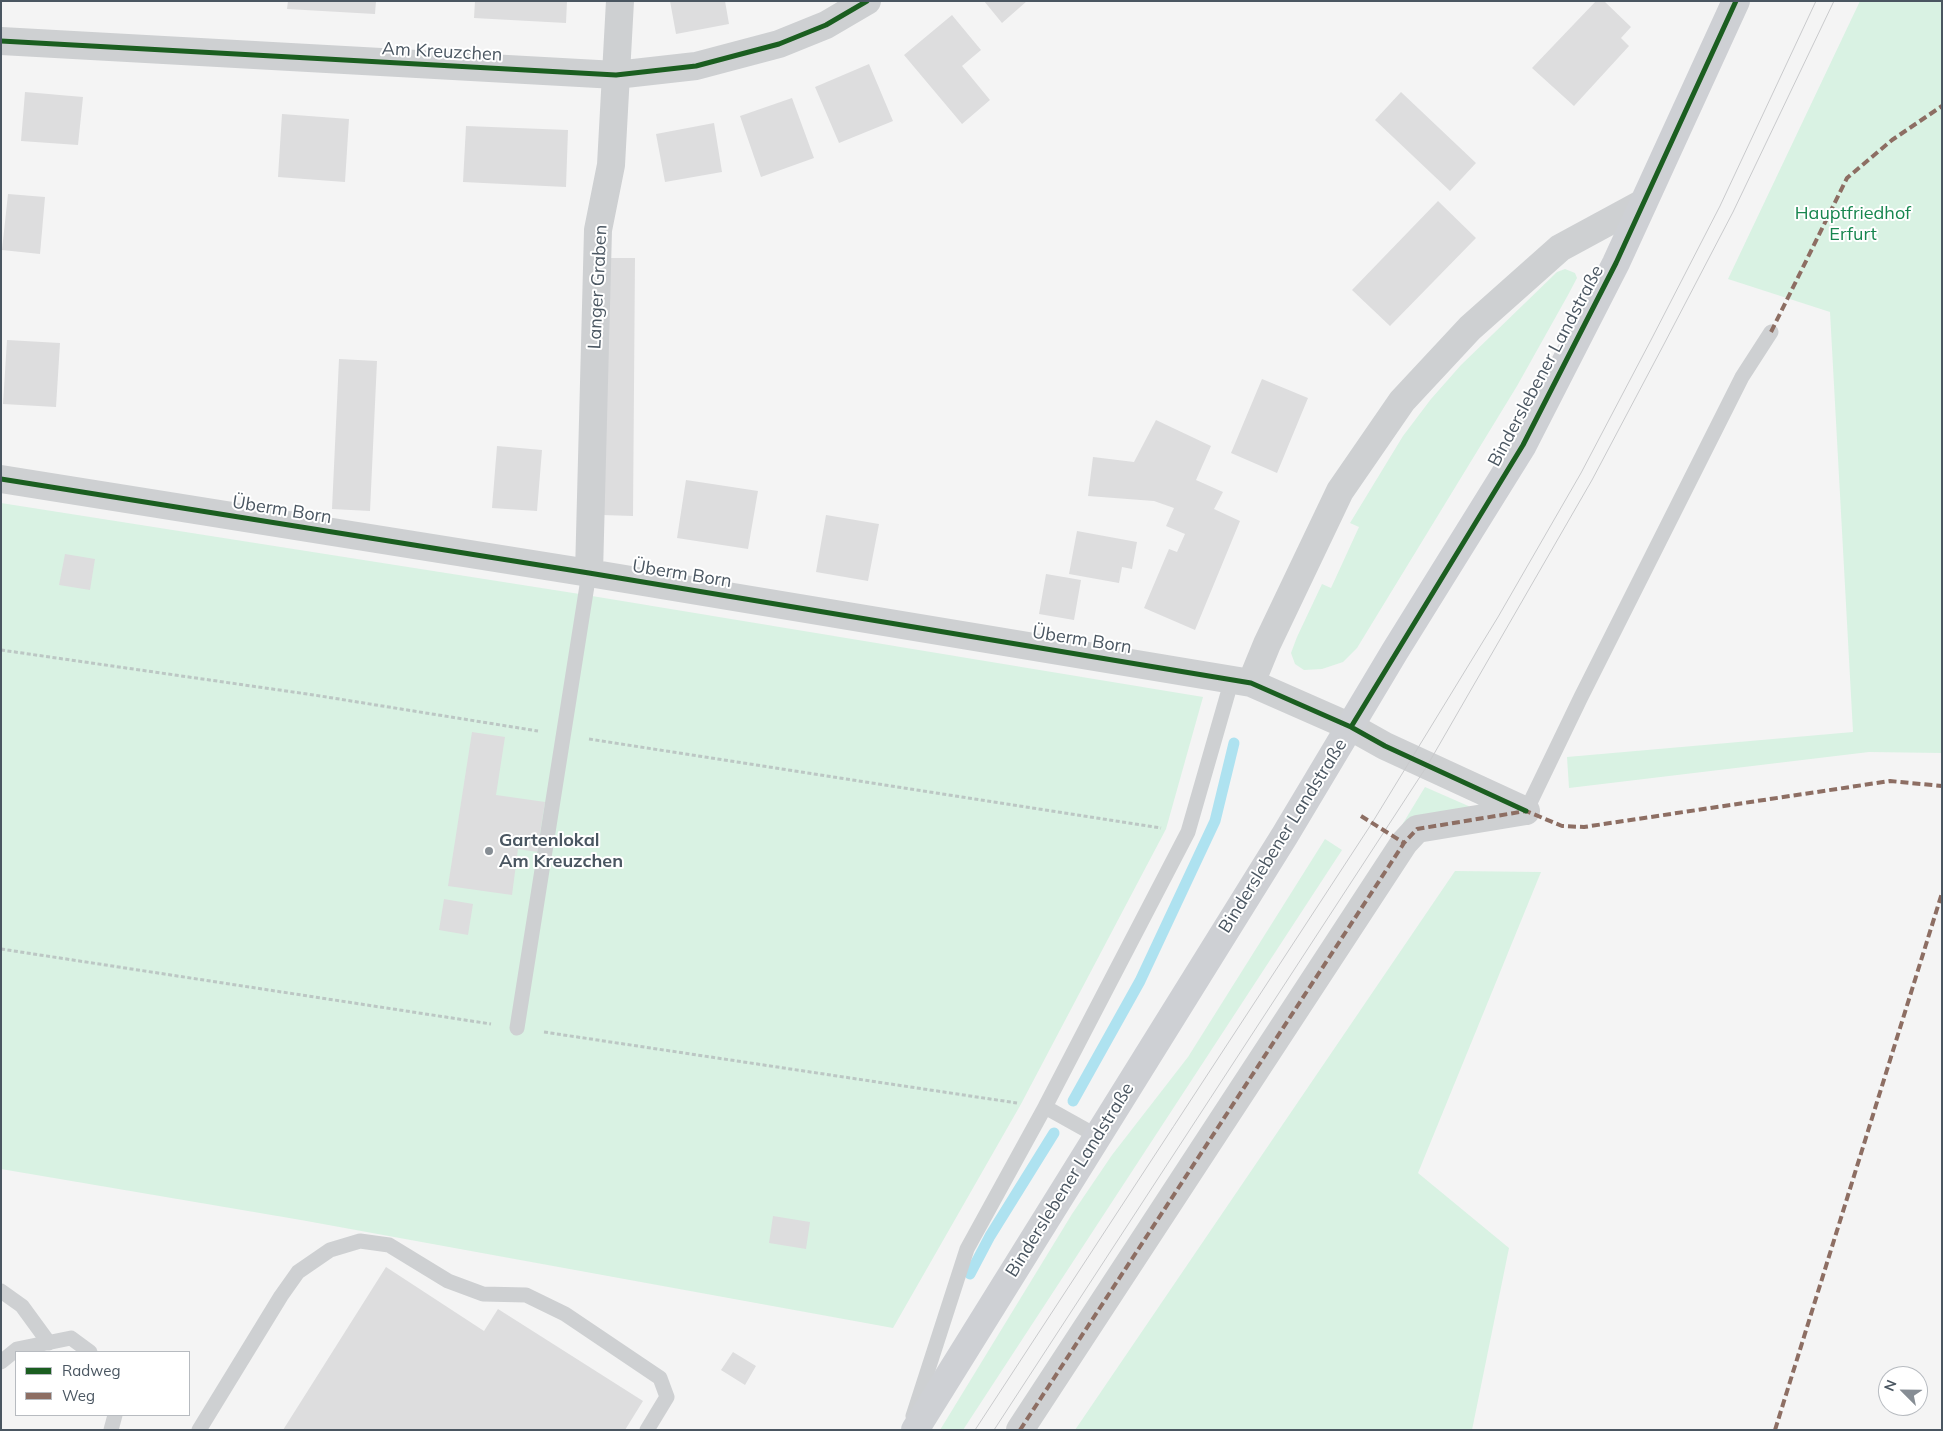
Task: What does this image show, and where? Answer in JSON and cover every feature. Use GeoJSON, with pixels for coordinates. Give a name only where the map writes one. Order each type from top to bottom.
{"type":"FeatureCollection","features":[{"type":"Feature","properties":{"kind":"main road","name":"Binderslebener Landstraße"},"geometry":{"type":"LineString","coordinates":[[915,1430],[1351,727],[1523,445],[1616,263],[1736,1]]}},
{"type":"Feature","properties":{"kind":"street","name":"Langer Graben"},"geometry":{"type":"LineString","coordinates":[[589,573],[598,230],[611,165],[620,1]]}},
{"type":"Feature","properties":{"kind":"street","name":"Am Kreuzchen"},"geometry":{"type":"LineString","coordinates":[[1,41],[616,75],[696,66],[779,44],[826,25],[867,1]]}},
{"type":"Feature","properties":{"kind":"street","name":"Binderslebener Landstraße"},"geometry":{"type":"LineString","coordinates":[[1241,681],[1267,644],[1340,491],[1402,401],[1470,328],[1560,248],[1644,203]]}},
{"type":"Feature","properties":{"kind":"street","name":"Überm Born"},"geometry":{"type":"LineString","coordinates":[[1,479],[589,573],[1241,681],[1351,727],[1386,746],[1526,811]]}},
{"type":"Feature","properties":{"kind":"street"},"geometry":{"type":"LineString","coordinates":[[1020,1430],[1404,843],[1417,829],[1526,811]]}},
{"type":"Feature","properties":{"kind":"lane"},"geometry":{"type":"LineString","coordinates":[[1526,811],[1742,376],[1771,332]]}},
{"type":"Feature","properties":{"kind":"lane"},"geometry":{"type":"LineString","coordinates":[[517,1028],[565,735],[589,573]]}},
{"type":"Feature","properties":{"kind":"lane"},"geometry":{"type":"LineString","coordinates":[[909,1430],[967,1249],[1045,1107],[1188,832],[1241,681]]}},
{"type":"Feature","properties":{"kind":"lane"},"geometry":{"type":"LineString","coordinates":[[1045,1107],[1097,1136]]}},
{"type":"Feature","properties":{"kind":"lane"},"geometry":{"type":"LineString","coordinates":[[199,1430],[281,1296],[298,1272],[330,1250],[360,1241],[389,1245],[448,1281],[483,1294],[526,1295],[565,1314],[660,1378],[667,1397],[647,1430]]}},
{"type":"Feature","properties":{"kind":"lane"},"geometry":{"type":"LineString","coordinates":[[1,1290],[22,1306],[48,1343]]}},
{"type":"Feature","properties":{"kind":"lane"},"geometry":{"type":"LineString","coordinates":[[16,1351],[71,1338],[89,1351]]}},
{"type":"Feature","properties":{"kind":"lane"},"geometry":{"type":"LineString","coordinates":[[1,1362],[15,1352]]}},
{"type":"Feature","properties":{"kind":"lane"},"geometry":{"type":"LineString","coordinates":[[111,1430],[115,1416]]}},
{"type":"Feature","properties":{"kind":"path"},"geometry":{"type":"LineString","coordinates":[[1,650],[314,695],[1188,832]]}},
{"type":"Feature","properties":{"kind":"green space","name":"Hauptfriedhof Erfurt"},"geometry":{"type":"Polygon","coordinates":[[[1860,1],[1942,1],[1942,753],[1869,752],[1569,788],[1567,757],[1853,732],[1830,312],[1728,279],[1860,1]]]}},
{"type":"Feature","properties":{"kind":"green space"},"geometry":{"type":"Polygon","coordinates":[[[1565,269],[1575,273],[1577,278],[1568,295],[1517,386],[1357,648],[1343,662],[1322,669],[1304,670],[1295,664],[1291,653],[1297,637],[1322,584],[1331,588],[1359,527],[1350,523],[1403,436],[1431,399],[1461,365],[1557,272],[1565,269]]]}},
{"type":"Feature","properties":{"kind":"green space"},"geometry":{"type":"Polygon","coordinates":[[[1,503],[586,595],[1203,697],[1166,829],[1021,1104],[893,1328],[301,1220],[1,1169],[1,503]]]}},
{"type":"Feature","properties":{"kind":"green space"},"geometry":{"type":"Polygon","coordinates":[[[1425,787],[1473,808],[1468,818],[1402,825],[1425,787]]]}},
{"type":"Feature","properties":{"kind":"green space"},"geometry":{"type":"Polygon","coordinates":[[[1325,839],[1342,850],[963,1430],[940,1430],[1072,1214],[1112,1155],[1188,1057],[1325,839]]]}},
{"type":"Feature","properties":{"kind":"green space"},"geometry":{"type":"Polygon","coordinates":[[[1455,871],[1541,872],[1418,1173],[1509,1248],[1472,1430],[1075,1430],[1455,871]]]}},
{"type":"Feature","properties":{"kind":"building"},"geometry":{"type":"Polygon","coordinates":[[[288,1],[376,1],[375,14],[287,9],[288,1]]]}},
{"type":"Feature","properties":{"kind":"building"},"geometry":{"type":"Polygon","coordinates":[[[475,1],[567,1],[566,23],[474,18],[475,1]]]}},
{"type":"Feature","properties":{"kind":"building"},"geometry":{"type":"Polygon","coordinates":[[[670,1],[725,1],[729,24],[676,34],[670,1]]]}},
{"type":"Feature","properties":{"kind":"building"},"geometry":{"type":"Polygon","coordinates":[[[984,1],[1027,1],[1002,23],[984,1]]]}},
{"type":"Feature","properties":{"kind":"building"},"geometry":{"type":"Polygon","coordinates":[[[1596,1],[1604,1],[1631,27],[1621,38],[1629,46],[1574,106],[1532,68],[1596,1]]]}},
{"type":"Feature","properties":{"kind":"building"},"geometry":{"type":"Polygon","coordinates":[[[952,15],[981,50],[962,66],[990,100],[962,124],[904,55],[952,15]]]}},
{"type":"Feature","properties":{"kind":"building"},"geometry":{"type":"Polygon","coordinates":[[[869,64],[893,121],[839,143],[815,87],[869,64]]]}},
{"type":"Feature","properties":{"kind":"building"},"geometry":{"type":"Polygon","coordinates":[[[25,92],[83,97],[78,145],[21,141],[25,92]]]}},
{"type":"Feature","properties":{"kind":"building"},"geometry":{"type":"Polygon","coordinates":[[[1401,92],[1476,163],[1450,191],[1375,120],[1401,92]]]}},
{"type":"Feature","properties":{"kind":"building"},"geometry":{"type":"Polygon","coordinates":[[[792,98],[814,158],[761,177],[740,116],[792,98]]]}},
{"type":"Feature","properties":{"kind":"building"},"geometry":{"type":"Polygon","coordinates":[[[282,114],[349,119],[345,182],[278,177],[282,114]]]}},
{"type":"Feature","properties":{"kind":"building"},"geometry":{"type":"Polygon","coordinates":[[[714,123],[722,172],[665,182],[656,134],[714,123]]]}},
{"type":"Feature","properties":{"kind":"building"},"geometry":{"type":"Polygon","coordinates":[[[466,126],[568,130],[566,187],[463,182],[466,126]]]}},
{"type":"Feature","properties":{"kind":"building"},"geometry":{"type":"Polygon","coordinates":[[[8,194],[45,197],[40,254],[2,250],[8,194]]]}},
{"type":"Feature","properties":{"kind":"building"},"geometry":{"type":"Polygon","coordinates":[[[1438,201],[1476,238],[1390,326],[1352,290],[1438,201]]]}},
{"type":"Feature","properties":{"kind":"building"},"geometry":{"type":"Polygon","coordinates":[[[604,258],[635,258],[633,516],[602,515],[604,258]]]}},
{"type":"Feature","properties":{"kind":"building"},"geometry":{"type":"Polygon","coordinates":[[[7,340],[60,343],[56,407],[3,404],[7,340]]]}},
{"type":"Feature","properties":{"kind":"building"},"geometry":{"type":"Polygon","coordinates":[[[339,359],[377,361],[370,511],[332,509],[339,359]]]}},
{"type":"Feature","properties":{"kind":"building"},"geometry":{"type":"Polygon","coordinates":[[[1262,379],[1308,398],[1277,473],[1231,453],[1262,379]]]}},
{"type":"Feature","properties":{"kind":"building"},"geometry":{"type":"Polygon","coordinates":[[[1156,420],[1211,446],[1196,480],[1223,492],[1214,509],[1240,521],[1195,630],[1144,608],[1169,549],[1177,552],[1185,534],[1166,526],[1174,508],[1154,501],[1088,496],[1093,457],[1134,462],[1156,420]]]}},
{"type":"Feature","properties":{"kind":"building"},"geometry":{"type":"Polygon","coordinates":[[[497,446],[542,450],[537,511],[492,508],[497,446]]]}},
{"type":"Feature","properties":{"kind":"building"},"geometry":{"type":"Polygon","coordinates":[[[686,480],[758,491],[748,549],[677,538],[686,480]]]}},
{"type":"Feature","properties":{"kind":"building"},"geometry":{"type":"Polygon","coordinates":[[[826,515],[879,524],[868,581],[816,572],[826,515]]]}},
{"type":"Feature","properties":{"kind":"building"},"geometry":{"type":"Polygon","coordinates":[[[1077,531],[1137,542],[1132,569],[1122,567],[1119,583],[1069,574],[1077,531]]]}},
{"type":"Feature","properties":{"kind":"building"},"geometry":{"type":"Polygon","coordinates":[[[65,554],[95,559],[90,590],[59,585],[65,554]]]}},
{"type":"Feature","properties":{"kind":"building"},"geometry":{"type":"Polygon","coordinates":[[[1046,574],[1081,580],[1074,620],[1039,614],[1046,574]]]}},
{"type":"Feature","properties":{"kind":"building"},"geometry":{"type":"Polygon","coordinates":[[[472,732],[505,737],[496,795],[545,802],[537,852],[518,849],[512,895],[448,886],[472,732]]]}},
{"type":"Feature","properties":{"kind":"building"},"geometry":{"type":"Polygon","coordinates":[[[444,899],[473,904],[468,935],[439,930],[444,899]]]}},
{"type":"Feature","properties":{"kind":"building"},"geometry":{"type":"Polygon","coordinates":[[[773,1216],[810,1222],[806,1249],[769,1243],[773,1216]]]}},
{"type":"Feature","properties":{"kind":"building"},"geometry":{"type":"Polygon","coordinates":[[[386,1267],[484,1331],[498,1309],[643,1401],[625,1430],[283,1430],[386,1267]]]}},
{"type":"Feature","properties":{"kind":"building"},"geometry":{"type":"Polygon","coordinates":[[[733,1352],[756,1366],[745,1385],[721,1370],[733,1352]]]}},
{"type":"Feature","properties":{"kind":"waterway"},"geometry":{"type":"LineString","coordinates":[[1073,1101],[1140,981],[1215,821],[1234,743]]}},
{"type":"Feature","properties":{"kind":"waterway"},"geometry":{"type":"LineString","coordinates":[[970,1274],[990,1236],[1054,1133]]}},
{"type":"Feature","properties":{"kind":"tram line"},"geometry":{"type":"LineString","coordinates":[[975,1430],[1372,823],[1498,617],[1581,473],[1651,340],[1720,206],[1816,1]]}},
{"type":"Feature","properties":{"kind":"tram line"},"geometry":{"type":"LineString","coordinates":[[994,1430],[1427,766],[1592,480],[1733,212],[1834,1]]}},
{"type":"Feature","properties":{"kind":"marked path"},"geometry":{"type":"LineString","coordinates":[[1771,332],[1847,178],[1892,140],[1942,106]]}},
{"type":"Feature","properties":{"kind":"marked path"},"geometry":{"type":"LineString","coordinates":[[1020,1430],[1404,843],[1417,829],[1526,811],[1562,826],[1584,827],[1890,781],[1942,786]]}},
{"type":"Feature","properties":{"kind":"marked path"},"geometry":{"type":"LineString","coordinates":[[1361,816],[1404,843]]}},
{"type":"Feature","properties":{"kind":"marked path"},"geometry":{"type":"LineString","coordinates":[[1775,1430],[1942,893]]}},
{"type":"Feature","properties":{"kind":"cycle path"},"geometry":{"type":"LineString","coordinates":[[1,41],[616,75],[696,66],[779,44],[826,25],[867,1]]}},
{"type":"Feature","properties":{"kind":"cycle path"},"geometry":{"type":"LineString","coordinates":[[1351,727],[1523,445],[1616,263],[1736,1]]}},
{"type":"Feature","properties":{"kind":"cycle path"},"geometry":{"type":"LineString","coordinates":[[1,479],[589,573],[1251,683],[1351,727],[1385,746],[1526,811]]}},
{"type":"Feature","properties":{"kind":"place","name":"Gartenlokal Am Kreuzchen"},"geometry":{"type":"Point","coordinates":[489,851]}}]}
